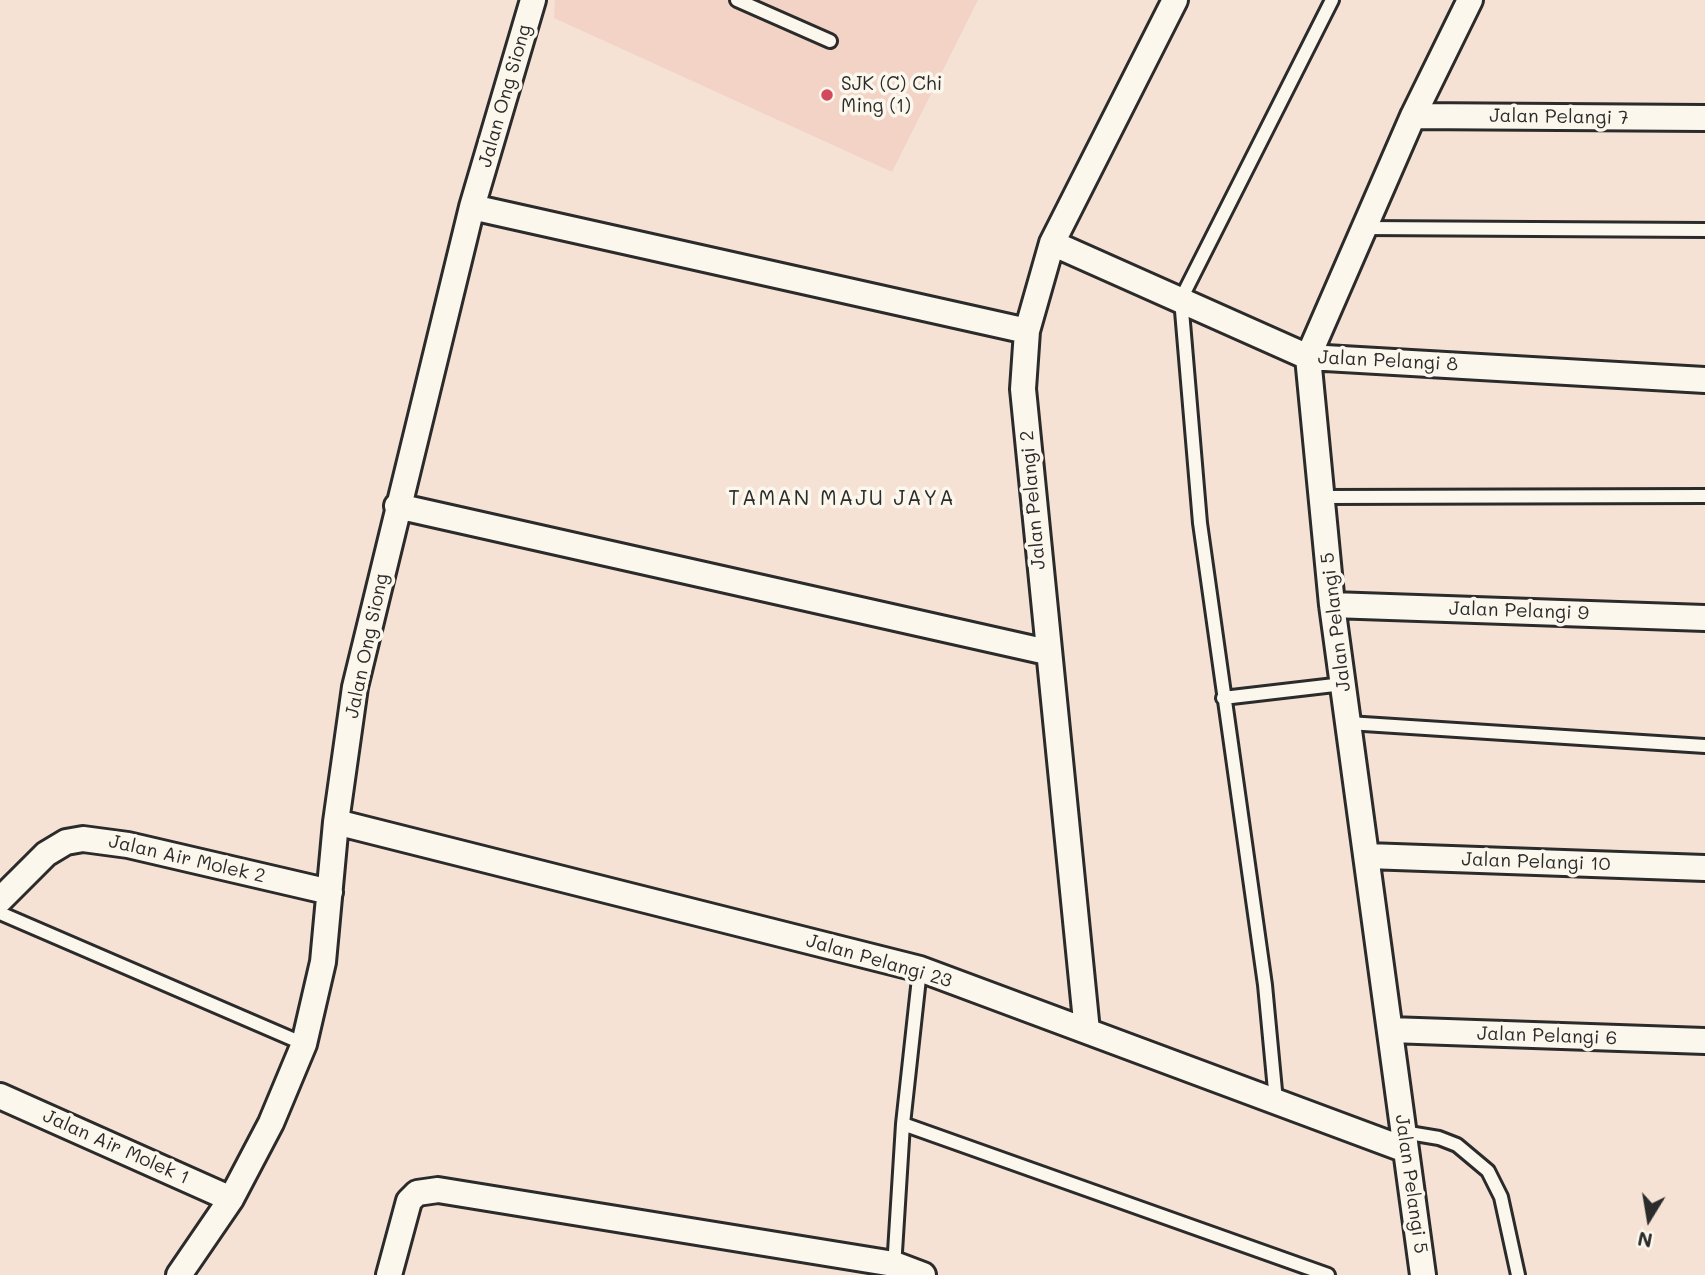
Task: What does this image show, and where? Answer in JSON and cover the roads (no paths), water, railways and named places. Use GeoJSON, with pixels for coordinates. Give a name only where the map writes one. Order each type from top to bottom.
{"type":"FeatureCollection","features":[{"type":"Feature","properties":{"kind":"street","name":"Jalan Ong Siong"},"geometry":{"type":"LineString","coordinates":[[179,1275],[232,1199],[271,1123],[304,1044],[323,962],[336,822],[355,687],[472,207],[533,0]]}},
{"type":"Feature","properties":{"kind":"street","name":"Jalan Pelangi 2"},"geometry":{"type":"LineString","coordinates":[[1087,1031],[1047,652],[1023,389],[1027,331],[1052,243],[1175,0]]}},
{"type":"Feature","properties":{"kind":"street","name":"Jalan Pelangi 5"},"geometry":{"type":"LineString","coordinates":[[1423,1275],[1332,605],[1308,356],[1413,116],[1470,0]]}},
{"type":"Feature","properties":{"kind":"street","name":"Jalan Pelangi 7"},"geometry":{"type":"LineString","coordinates":[[1413,116],[1705,118]]}},
{"type":"Feature","properties":{"kind":"street"},"geometry":{"type":"LineString","coordinates":[[472,207],[1027,331]]}},
{"type":"Feature","properties":{"kind":"street","name":"Jalan Pelangi 8"},"geometry":{"type":"LineString","coordinates":[[1052,243],[1308,356],[1705,380]]}},
{"type":"Feature","properties":{"kind":"street"},"geometry":{"type":"LineString","coordinates":[[397,506],[1047,652]]}},
{"type":"Feature","properties":{"kind":"street","name":"Jalan Pelangi 9"},"geometry":{"type":"LineString","coordinates":[[1332,605],[1705,618]]}},
{"type":"Feature","properties":{"kind":"street","name":"Jalan Pelangi 23"},"geometry":{"type":"LineString","coordinates":[[336,822],[920,969],[1276,1101],[1405,1141]]}},
{"type":"Feature","properties":{"kind":"street","name":"Jalan Air Molek 2"},"geometry":{"type":"LineString","coordinates":[[0,900],[46,854],[66,842],[83,839],[104,840],[330,892]]}},
{"type":"Feature","properties":{"kind":"street","name":"Jalan Pelangi 10"},"geometry":{"type":"LineString","coordinates":[[1367,856],[1705,868]]}},
{"type":"Feature","properties":{"kind":"street","name":"Jalan Pelangi 6"},"geometry":{"type":"LineString","coordinates":[[1390,1030],[1705,1041]]}},
{"type":"Feature","properties":{"kind":"street","name":"Jalan Air Molek 1"},"geometry":{"type":"LineString","coordinates":[[0,1096],[232,1199]]}},
{"type":"Feature","properties":{"kind":"street"},"geometry":{"type":"LineString","coordinates":[[389,1275],[405,1211],[417,1193],[427,1190],[923,1275]]}},
{"type":"Feature","properties":{"kind":"lane"},"geometry":{"type":"LineString","coordinates":[[737,0],[830,41]]}},
{"type":"Feature","properties":{"kind":"lane"},"geometry":{"type":"LineString","coordinates":[[1276,1101],[1265,985],[1200,523],[1181,299],[1332,0]]}},
{"type":"Feature","properties":{"kind":"lane"},"geometry":{"type":"LineString","coordinates":[[1363,228],[1705,230]]}},
{"type":"Feature","properties":{"kind":"lane"},"geometry":{"type":"LineString","coordinates":[[1322,497],[1705,496]]}},
{"type":"Feature","properties":{"kind":"lane"},"geometry":{"type":"LineString","coordinates":[[1223,698],[1343,684]]}},
{"type":"Feature","properties":{"kind":"lane"},"geometry":{"type":"LineString","coordinates":[[1349,723],[1705,746]]}},
{"type":"Feature","properties":{"kind":"lane"},"geometry":{"type":"LineString","coordinates":[[0,913],[304,1044]]}},
{"type":"Feature","properties":{"kind":"lane"},"geometry":{"type":"LineString","coordinates":[[894,1270],[903,1124],[920,969]]}},
{"type":"Feature","properties":{"kind":"lane"},"geometry":{"type":"LineString","coordinates":[[903,1124],[1328,1275]]}},
{"type":"Feature","properties":{"kind":"lane"},"geometry":{"type":"LineString","coordinates":[[1405,1141],[1439,1138],[1457,1145],[1488,1171],[1501,1197],[1518,1275]]}},
{"type":"Feature","properties":{"kind":"place","name":"SJK (C) Chi Ming (1)"},"geometry":{"type":"Point","coordinates":[827,95]}},
{"type":"Feature","properties":{"kind":"district","name":"TAMAN MAJU JAYA"},"geometry":{"type":"Point","coordinates":[842,499]}}]}
